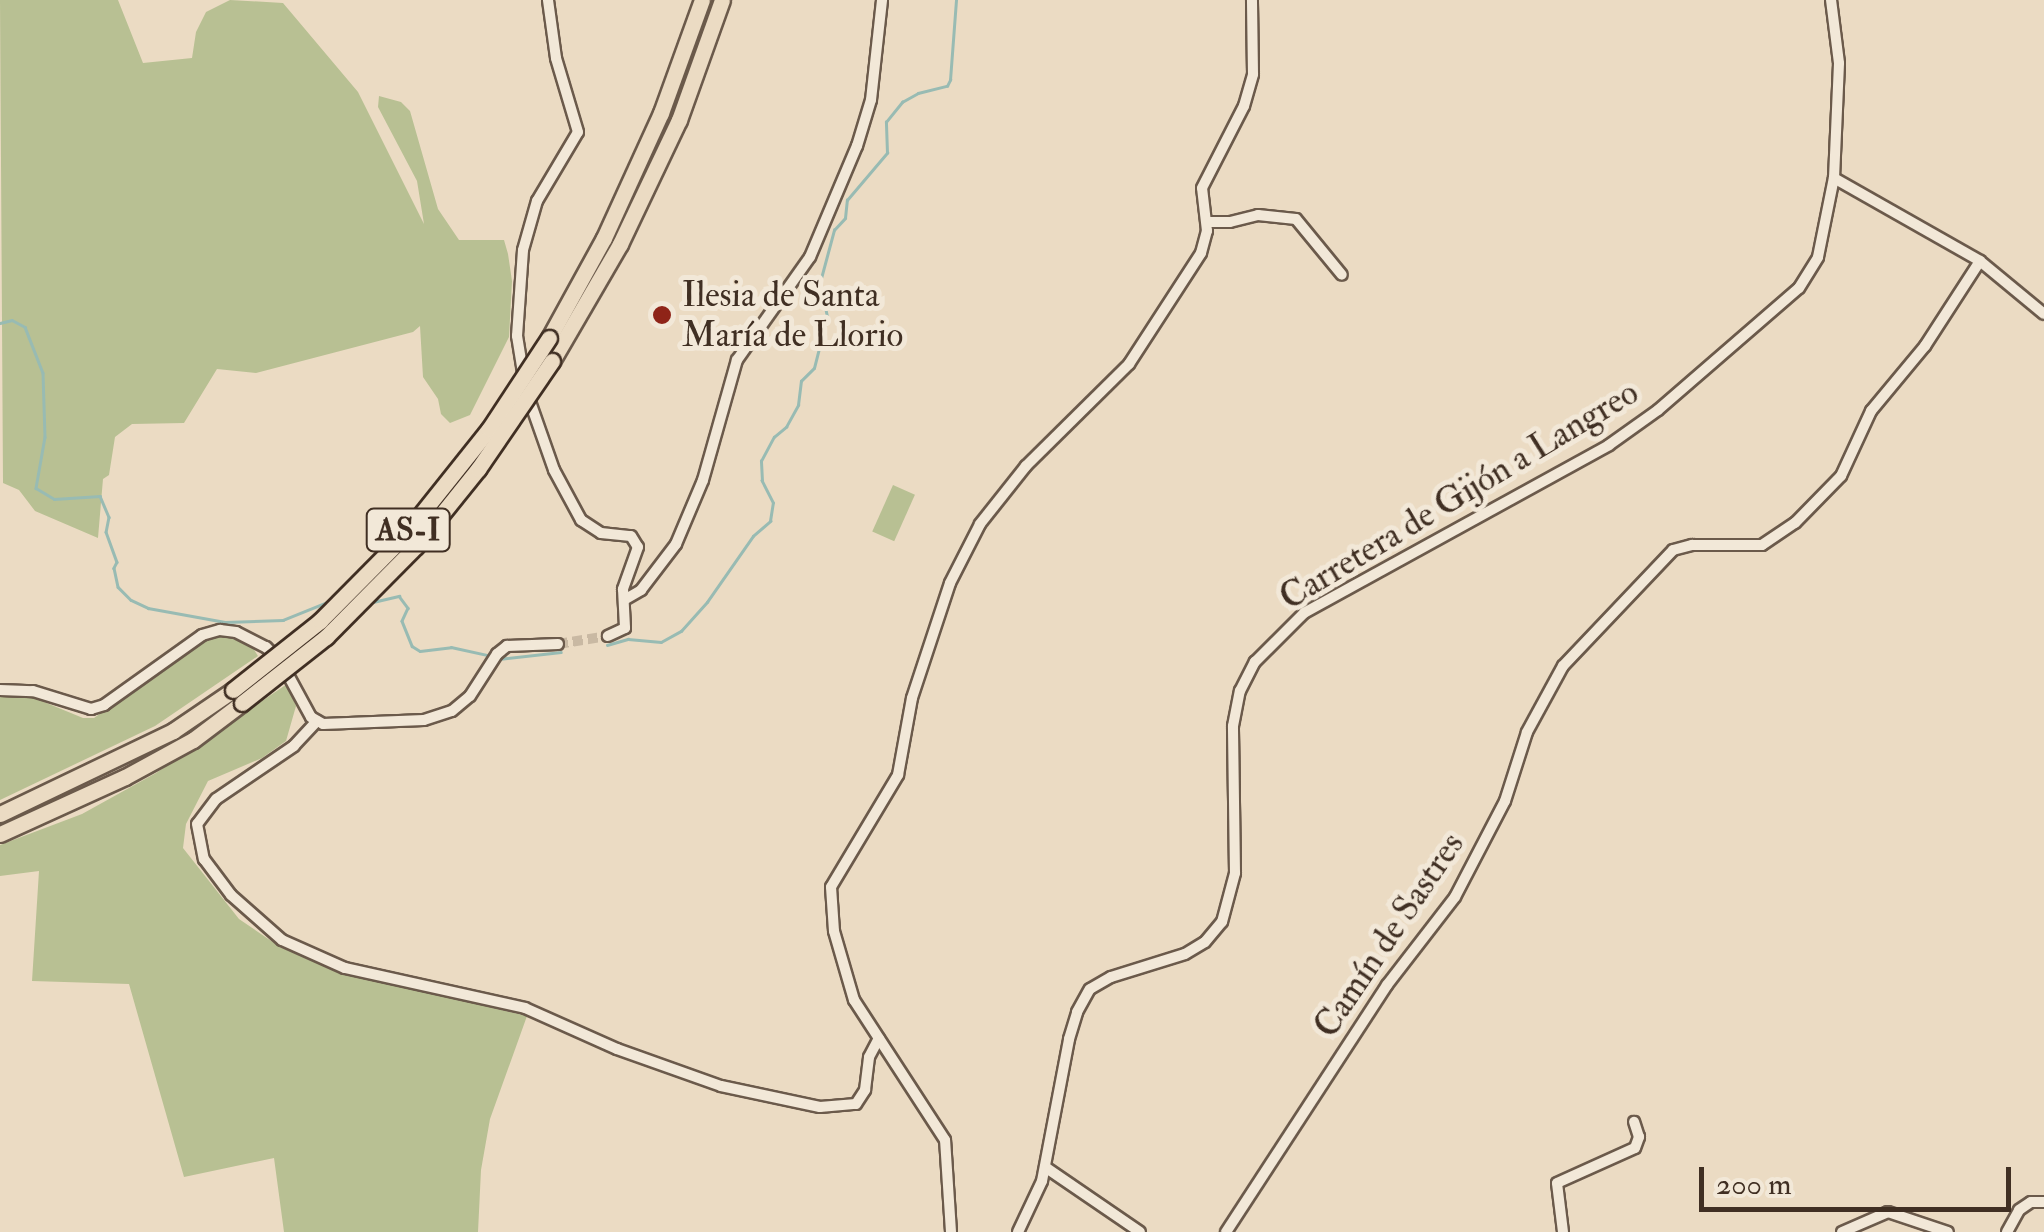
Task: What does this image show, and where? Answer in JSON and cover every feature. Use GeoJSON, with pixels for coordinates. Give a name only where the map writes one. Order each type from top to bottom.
{"type":"FeatureCollection","features":[{"type":"Feature","properties":{"kind":"highway","name":"AS-I"},"geometry":{"type":"LineString","coordinates":[[0,834],[125,777],[193,740],[402,538],[489,429],[549,338],[604,238],[662,113],[702,0]]}},
{"type":"Feature","properties":{"kind":"highway","name":"AS-I"},"geometry":{"type":"LineString","coordinates":[[0,814],[173,732],[238,696],[326,638],[416,546],[478,469],[552,360],[620,244],[679,120],[722,0]]}},
{"type":"Feature","properties":{"kind":"street"},"geometry":{"type":"LineString","coordinates":[[548,0],[551,38],[578,132],[531,214],[518,292],[519,362],[554,470],[573,509],[595,532],[636,541],[638,547],[624,582],[625,628],[608,636]]}},
{"type":"Feature","properties":{"kind":"street"},"geometry":{"type":"LineString","coordinates":[[624,600],[641,590],[676,544],[702,480],[737,360],[810,257],[857,146],[871,100],[882,0]]}},
{"type":"Feature","properties":{"kind":"street"},"geometry":{"type":"LineString","coordinates":[[951,1232],[944,1140],[854,1000],[834,931],[831,886],[901,766],[912,698],[955,570],[991,507],[1129,364],[1201,253],[1207,222],[1202,188],[1249,92],[1255,52],[1252,0]]}},
{"type":"Feature","properties":{"kind":"street","name":"Carretera de Gijón a Langreo"},"geometry":{"type":"LineString","coordinates":[[1018,1232],[1045,1167],[1069,1039],[1077,1012],[1090,989],[1111,977],[1184,954],[1205,942],[1222,922],[1234,873],[1232,726],[1240,691],[1255,662],[1304,613],[1609,445],[1673,398],[1799,288],[1818,257],[1834,178],[1840,64],[1832,0]]}},
{"type":"Feature","properties":{"kind":"street"},"geometry":{"type":"LineString","coordinates":[[1834,178],[1980,262],[2044,314]]}},
{"type":"Feature","properties":{"kind":"street"},"geometry":{"type":"LineString","coordinates":[[1207,222],[1230,222],[1258,215],[1296,219],[1342,275]]}},
{"type":"Feature","properties":{"kind":"street","name":"Camín de Sastres"},"geometry":{"type":"LineString","coordinates":[[1226,1232],[1387,985],[1455,897],[1505,801],[1526,732],[1563,666],[1674,550],[1692,545],[1762,545],[1795,523],[1841,476],[1871,410],[1925,346],[1980,262]]}},
{"type":"Feature","properties":{"kind":"street"},"geometry":{"type":"LineString","coordinates":[[0,690],[34,691],[92,709],[104,706],[202,635],[236,632],[266,647],[281,662],[317,721],[340,726],[437,718],[470,696],[495,658],[517,645],[558,644]]}},
{"type":"Feature","properties":{"kind":"street"},"geometry":{"type":"LineString","coordinates":[[317,721],[294,746],[208,806],[196,836],[204,859],[251,917],[310,954],[398,983],[525,1008],[617,1049],[721,1086],[838,1108],[850,1107],[862,1097],[869,1057],[879,1038]]}},
{"type":"Feature","properties":{"kind":"street"},"geometry":{"type":"LineString","coordinates":[[1563,1232],[1557,1183],[1635,1148],[1639,1137],[1634,1122]]}},
{"type":"Feature","properties":{"kind":"street"},"geometry":{"type":"LineString","coordinates":[[1045,1167],[1140,1232]]}},
{"type":"Feature","properties":{"kind":"street"},"geometry":{"type":"LineString","coordinates":[[2008,1232],[2019,1210],[2032,1202],[2044,1202]]}},
{"type":"Feature","properties":{"kind":"street"},"geometry":{"type":"LineString","coordinates":[[1842,1232],[1888,1212],[1948,1232]]}},
{"type":"Feature","properties":{"kind":"green space"},"geometry":{"type":"Polygon","coordinates":[[[0,0],[118,0],[143,63],[192,58],[196,32],[206,12],[230,0],[283,3],[358,92],[424,224],[417,181],[378,107],[379,96],[401,102],[410,111],[438,209],[459,240],[504,240],[508,254],[512,281],[509,337],[470,415],[450,423],[441,414],[438,399],[423,377],[420,326],[413,332],[256,373],[217,369],[184,423],[132,424],[115,437],[109,475],[103,479],[98,538],[35,511],[19,490],[3,483],[0,0]]]}},
{"type":"Feature","properties":{"kind":"green space"},"geometry":{"type":"Polygon","coordinates":[[[893,485],[915,495],[894,541],[872,532],[893,485]]]}},
{"type":"Feature","properties":{"kind":"green space"},"geometry":{"type":"Polygon","coordinates":[[[224,636],[251,645],[258,656],[155,726],[0,800],[0,696],[32,697],[83,718],[94,718],[197,643],[224,636]]]}},
{"type":"Feature","properties":{"kind":"green space"},"geometry":{"type":"Polygon","coordinates":[[[287,684],[296,706],[286,741],[262,758],[208,781],[186,824],[183,848],[239,919],[280,947],[341,972],[527,1016],[490,1119],[481,1170],[478,1232],[284,1232],[274,1158],[184,1177],[129,984],[32,981],[39,871],[0,876],[0,845],[82,814],[156,773],[287,684]]]}},
{"type":"Feature","properties":{"kind":"waterway"},"geometry":{"type":"LineString","coordinates":[[607,645],[628,639],[661,642],[681,631],[707,602],[753,536],[770,521],[773,503],[762,481],[761,461],[774,437],[786,427],[798,405],[801,381],[814,368],[827,317],[820,282],[834,230],[845,218],[847,200],[887,153],[886,122],[902,102],[918,93],[947,86],[956,0]]}},
{"type":"Feature","properties":{"kind":"waterway"},"geometry":{"type":"LineString","coordinates":[[0,323],[12,320],[25,327],[43,373],[45,437],[36,488],[54,499],[100,496],[109,517],[106,532],[117,562],[114,568],[118,587],[131,600],[148,608],[225,622],[283,620],[330,601]]}},
{"type":"Feature","properties":{"kind":"waterway"},"geometry":{"type":"LineString","coordinates":[[373,602],[399,596],[408,608],[402,621],[412,646],[420,651],[451,647],[492,656]]}},
{"type":"Feature","properties":{"kind":"waterway"},"geometry":{"type":"LineString","coordinates":[[499,659],[561,652]]}},
{"type":"Feature","properties":{"kind":"tunnel"},"geometry":{"type":"LineString","coordinates":[[558,644],[608,636]]}},
{"type":"Feature","properties":{"kind":"place","name":"Ilesia de Santa María de Llorio"},"geometry":{"type":"Point","coordinates":[662,315]}}]}
